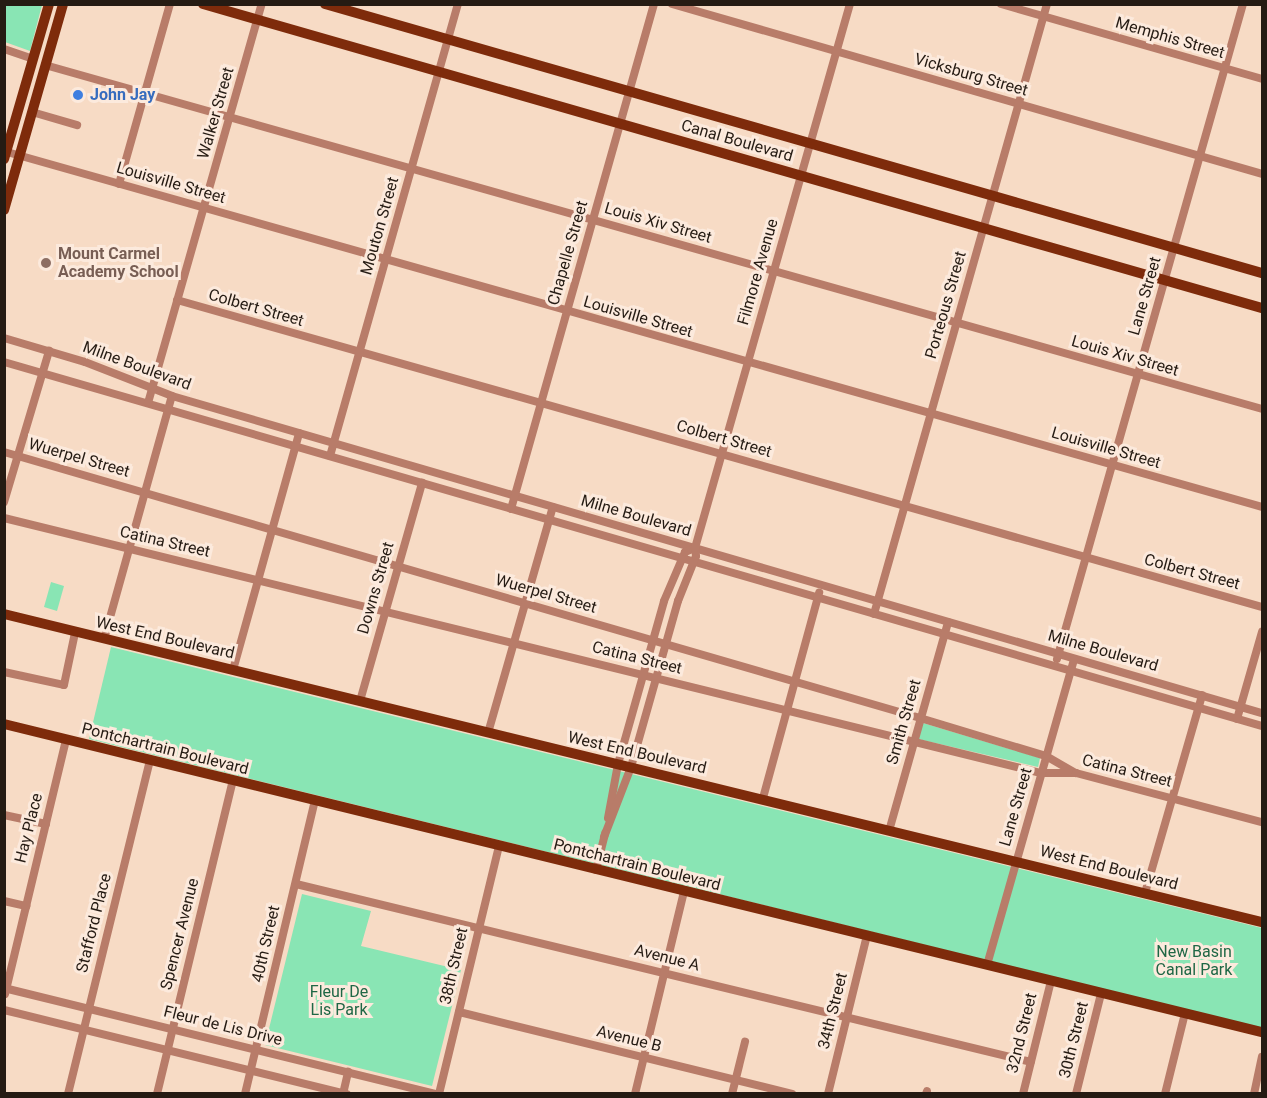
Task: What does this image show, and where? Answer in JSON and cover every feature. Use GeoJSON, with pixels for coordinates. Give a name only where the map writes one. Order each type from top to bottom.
{"type":"FeatureCollection","features":[{"type":"Feature","properties":{"kind":"main road"},"geometry":{"type":"LineString","coordinates":[[6,156],[49,4]]}},
{"type":"Feature","properties":{"kind":"main road"},"geometry":{"type":"LineString","coordinates":[[4,210],[63,4]]}},
{"type":"Feature","properties":{"kind":"main road","name":"Canal Boulevard"},"geometry":{"type":"LineString","coordinates":[[202,4],[1263,308]]}},
{"type":"Feature","properties":{"kind":"main road","name":"Canal Boulevard"},"geometry":{"type":"LineString","coordinates":[[325,4],[811,141],[1263,273]]}},
{"type":"Feature","properties":{"kind":"main road"},"geometry":{"type":"LineString","coordinates":[[45,17],[58,21]]}},
{"type":"Feature","properties":{"kind":"main road"},"geometry":{"type":"LineString","coordinates":[[16,119],[30,117]]}},
{"type":"Feature","properties":{"kind":"main road","name":"West End Boulevard"},"geometry":{"type":"LineString","coordinates":[[4,614],[1263,922]]}},
{"type":"Feature","properties":{"kind":"main road","name":"Pontchartrain Boulevard"},"geometry":{"type":"LineString","coordinates":[[4,724],[1263,1032]]}},
{"type":"Feature","properties":{"kind":"street"},"geometry":{"type":"LineString","coordinates":[[119,184],[170,4]]}},
{"type":"Feature","properties":{"kind":"street","name":"Walker Street"},"geometry":{"type":"LineString","coordinates":[[148,403],[262,4]]}},
{"type":"Feature","properties":{"kind":"street","name":"Mouton Street"},"geometry":{"type":"LineString","coordinates":[[330,456],[458,4]]}},
{"type":"Feature","properties":{"kind":"street","name":"Chapelle Street"},"geometry":{"type":"LineString","coordinates":[[511,509],[654,4]]}},
{"type":"Feature","properties":{"kind":"street","name":"Vicksburg Street"},"geometry":{"type":"LineString","coordinates":[[672,4],[1263,174]]}},
{"type":"Feature","properties":{"kind":"street","name":"Filmore Avenue"},"geometry":{"type":"LineString","coordinates":[[604,837],[631,767],[665,644],[694,562],[695,548],[850,4]]}},
{"type":"Feature","properties":{"kind":"street","name":"Memphis Street"},"geometry":{"type":"LineString","coordinates":[[1001,4],[1263,80]]}},
{"type":"Feature","properties":{"kind":"street","name":"Porteous Street"},"geometry":{"type":"LineString","coordinates":[[874,615],[1047,4]]}},
{"type":"Feature","properties":{"kind":"street","name":"Lane Street"},"geometry":{"type":"LineString","coordinates":[[1055,666],[1244,4]]}},
{"type":"Feature","properties":{"kind":"street"},"geometry":{"type":"LineString","coordinates":[[4,49],[33,59]]}},
{"type":"Feature","properties":{"kind":"street","name":"Louis Xiv Street"},"geometry":{"type":"LineString","coordinates":[[45,66],[1263,409]]}},
{"type":"Feature","properties":{"kind":"street"},"geometry":{"type":"LineString","coordinates":[[30,117],[77,125]]}},
{"type":"Feature","properties":{"kind":"street","name":"Louisville Street"},"geometry":{"type":"LineString","coordinates":[[6,156],[20,155],[748,364],[1263,507]]}},
{"type":"Feature","properties":{"kind":"street","name":"Colbert Street"},"geometry":{"type":"LineString","coordinates":[[177,300],[1263,607]]}},
{"type":"Feature","properties":{"kind":"street","name":"Milne Boulevard"},"geometry":{"type":"LineString","coordinates":[[4,338],[109,370],[152,390],[172,396],[1263,713]]}},
{"type":"Feature","properties":{"kind":"street"},"geometry":{"type":"LineString","coordinates":[[4,502],[49,351]]}},
{"type":"Feature","properties":{"kind":"street","name":"Milne Boulevard"},"geometry":{"type":"LineString","coordinates":[[4,362],[1263,726]]}},
{"type":"Feature","properties":{"kind":"street"},"geometry":{"type":"LineString","coordinates":[[104,639],[172,396]]}},
{"type":"Feature","properties":{"kind":"street"},"geometry":{"type":"LineString","coordinates":[[232,670],[299,433]]}},
{"type":"Feature","properties":{"kind":"street","name":"Wuerpel Street"},"geometry":{"type":"LineString","coordinates":[[4,452],[920,718],[1046,756],[1076,773]]}},
{"type":"Feature","properties":{"kind":"street","name":"Downs Street"},"geometry":{"type":"LineString","coordinates":[[360,701],[422,483]]}},
{"type":"Feature","properties":{"kind":"street"},"geometry":{"type":"LineString","coordinates":[[488,733],[553,507]]}},
{"type":"Feature","properties":{"kind":"street","name":"Catina Street"},"geometry":{"type":"LineString","coordinates":[[4,518],[1041,773],[1076,773],[1263,822]]}},
{"type":"Feature","properties":{"kind":"street"},"geometry":{"type":"LineString","coordinates":[[682,558],[695,548]]}},
{"type":"Feature","properties":{"kind":"street","name":"Filmore Avenue"},"geometry":{"type":"LineString","coordinates":[[596,870],[618,764],[642,674],[682,558]]}},
{"type":"Feature","properties":{"kind":"street"},"geometry":{"type":"LineString","coordinates":[[763,798],[821,585]]}},
{"type":"Feature","properties":{"kind":"street","name":"Smith Street"},"geometry":{"type":"LineString","coordinates":[[889,831],[948,622]]}},
{"type":"Feature","properties":{"kind":"street"},"geometry":{"type":"LineString","coordinates":[[1237,719],[1263,632]]}},
{"type":"Feature","properties":{"kind":"street"},"geometry":{"type":"LineString","coordinates":[[4,672],[64,684],[75,633]]}},
{"type":"Feature","properties":{"kind":"street","name":"Lane Street"},"geometry":{"type":"LineString","coordinates":[[987,964],[1074,659]]}},
{"type":"Feature","properties":{"kind":"street"},"geometry":{"type":"LineString","coordinates":[[1145,893],[1202,695]]}},
{"type":"Feature","properties":{"kind":"street","name":"Hay Place"},"geometry":{"type":"LineString","coordinates":[[5,990],[66,740]]}},
{"type":"Feature","properties":{"kind":"street","name":"Stafford Place"},"geometry":{"type":"LineString","coordinates":[[68,1094],[150,760]]}},
{"type":"Feature","properties":{"kind":"street","name":"Spencer Avenue"},"geometry":{"type":"LineString","coordinates":[[157,1094],[233,781]]}},
{"type":"Feature","properties":{"kind":"street","name":"40th Street"},"geometry":{"type":"LineString","coordinates":[[245,1094],[315,801]]}},
{"type":"Feature","properties":{"kind":"street"},"geometry":{"type":"LineString","coordinates":[[4,815],[46,824]]}},
{"type":"Feature","properties":{"kind":"street","name":"38th Street"},"geometry":{"type":"LineString","coordinates":[[439,1094],[499,846]]}},
{"type":"Feature","properties":{"kind":"street","name":"Avenue A"},"geometry":{"type":"LineString","coordinates":[[296,884],[1031,1062]]}},
{"type":"Feature","properties":{"kind":"street"},"geometry":{"type":"LineString","coordinates":[[635,1094],[684,892]]}},
{"type":"Feature","properties":{"kind":"street"},"geometry":{"type":"LineString","coordinates":[[4,901],[26,906]]}},
{"type":"Feature","properties":{"kind":"street","name":"34th Street"},"geometry":{"type":"LineString","coordinates":[[828,1094],[867,935]]}},
{"type":"Feature","properties":{"kind":"street","name":"32nd Street"},"geometry":{"type":"LineString","coordinates":[[1023,1094],[1051,981]]}},
{"type":"Feature","properties":{"kind":"street","name":"Fleur de Lis Drive"},"geometry":{"type":"LineString","coordinates":[[5,990],[434,1094]]}},
{"type":"Feature","properties":{"kind":"street","name":"30th Street"},"geometry":{"type":"LineString","coordinates":[[1076,1094],[1101,994]]}},
{"type":"Feature","properties":{"kind":"street"},"geometry":{"type":"LineString","coordinates":[[4,1010],[344,1093],[348,1072]]}},
{"type":"Feature","properties":{"kind":"street","name":"Avenue B"},"geometry":{"type":"LineString","coordinates":[[459,1012],[792,1094]]}},
{"type":"Feature","properties":{"kind":"street"},"geometry":{"type":"LineString","coordinates":[[1166,1094],[1185,1013]]}},
{"type":"Feature","properties":{"kind":"street"},"geometry":{"type":"LineString","coordinates":[[732,1094],[745,1042]]}},
{"type":"Feature","properties":{"kind":"street"},"geometry":{"type":"LineString","coordinates":[[1254,1094],[1263,1057]]}},
{"type":"Feature","properties":{"kind":"green space"},"geometry":{"type":"Polygon","coordinates":[[[4,5],[42,5],[30,51],[5,42],[4,5]]]}},
{"type":"Feature","properties":{"kind":"green space"},"geometry":{"type":"Polygon","coordinates":[[[51,582],[64,586],[57,611],[44,607],[51,582]]]}},
{"type":"Feature","properties":{"kind":"green space","name":"New Basin Canal Park"},"geometry":{"type":"Polygon","coordinates":[[[111,647],[1262,928],[1262,1028],[89,739],[111,647]]]}},
{"type":"Feature","properties":{"kind":"green space"},"geometry":{"type":"Polygon","coordinates":[[[923,723],[1040,758],[1038,767],[918,739],[923,723]]]}},
{"type":"Feature","properties":{"kind":"green space","name":"Fleur De Lis Park"},"geometry":{"type":"Polygon","coordinates":[[[302,894],[371,911],[361,946],[461,970],[432,1086],[265,1045],[302,894]]]}},
{"type":"Feature","properties":{"kind":"place","name":"John Jay"},"geometry":{"type":"Point","coordinates":[78,95]}},
{"type":"Feature","properties":{"kind":"place","name":"Mount Carmel Academy School"},"geometry":{"type":"Point","coordinates":[46,263]}}]}
